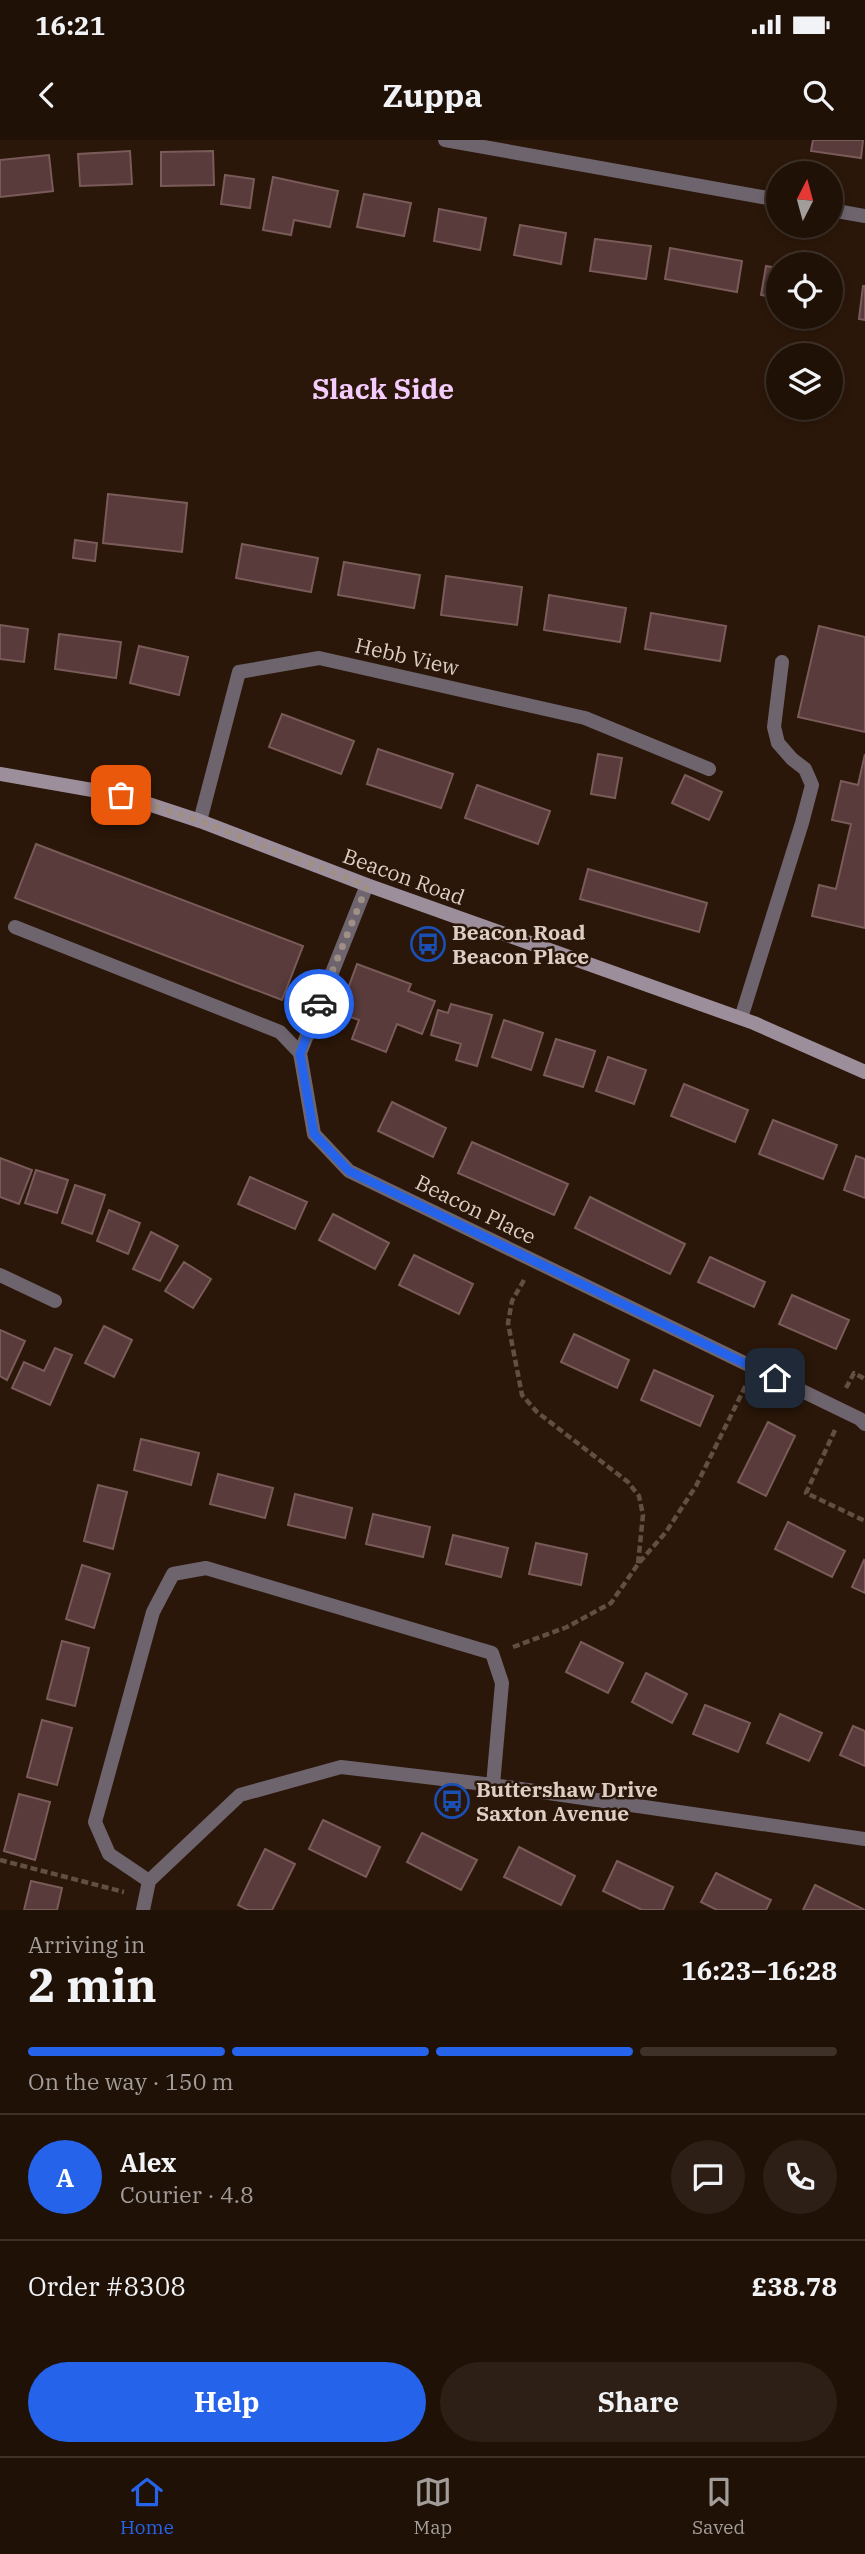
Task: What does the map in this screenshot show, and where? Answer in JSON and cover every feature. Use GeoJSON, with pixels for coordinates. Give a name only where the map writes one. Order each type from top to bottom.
{"type":"FeatureCollection","features":[{"type":"Feature","properties":{"kind":"main road","name":"Beacon Road"},"geometry":{"type":"LineString","coordinates":[[0,774],[121,795],[200,821],[367,886],[741,1018],[865,1072]]}},
{"type":"Feature","properties":{"kind":"street"},"geometry":{"type":"LineString","coordinates":[[445,140],[766,198]]}},
{"type":"Feature","properties":{"kind":"street"},"geometry":{"type":"LineString","coordinates":[[844,212],[865,216]]}},
{"type":"Feature","properties":{"kind":"street","name":"Hebb View"},"geometry":{"type":"LineString","coordinates":[[200,821],[239,672],[319,658],[585,718],[709,769]]}},
{"type":"Feature","properties":{"kind":"street"},"geometry":{"type":"LineString","coordinates":[[741,1018],[812,785],[805,769],[778,743],[774,727],[782,662]]}},
{"type":"Feature","properties":{"kind":"street"},"geometry":{"type":"LineString","coordinates":[[15,927],[280,1032],[300,1054],[367,886]]}},
{"type":"Feature","properties":{"kind":"street","name":"Beacon Place"},"geometry":{"type":"LineString","coordinates":[[300,1054],[314,1134],[349,1171],[860,1419],[865,1424]]}},
{"type":"Feature","properties":{"kind":"street"},"geometry":{"type":"LineString","coordinates":[[0,1275],[55,1301]]}},
{"type":"Feature","properties":{"kind":"street"},"geometry":{"type":"LineString","coordinates":[[149,1881],[109,1854],[95,1822],[153,1612],[173,1574],[206,1568],[492,1653],[502,1684],[493,1786]]}},
{"type":"Feature","properties":{"kind":"street"},"geometry":{"type":"LineString","coordinates":[[144,1904],[149,1881],[240,1795],[341,1767],[865,1839]]}},
{"type":"Feature","properties":{"kind":"path"},"geometry":{"type":"LineString","coordinates":[[535,1261],[512,1301],[508,1323],[522,1395],[537,1412],[628,1482],[639,1496],[643,1515],[638,1564]]}},
{"type":"Feature","properties":{"kind":"path"},"geometry":{"type":"LineString","coordinates":[[492,1653],[542,1637],[611,1603],[638,1564],[666,1532],[695,1486],[754,1368]]}},
{"type":"Feature","properties":{"kind":"path"},"geometry":{"type":"LineString","coordinates":[[843,1411],[806,1493],[865,1521]]}},
{"type":"Feature","properties":{"kind":"path"},"geometry":{"type":"LineString","coordinates":[[0,1860],[144,1904]]}},
{"type":"Feature","properties":{"kind":"building"},"geometry":{"type":"Polygon","coordinates":[[[813,140],[863,140],[861,158],[811,151],[813,140]]]}},
{"type":"Feature","properties":{"kind":"building"},"geometry":{"type":"Polygon","coordinates":[[[130,151],[132,184],[80,186],[78,154],[130,151]]]}},
{"type":"Feature","properties":{"kind":"building"},"geometry":{"type":"Polygon","coordinates":[[[213,151],[214,185],[161,186],[161,152],[213,151]]]}},
{"type":"Feature","properties":{"kind":"building"},"geometry":{"type":"Polygon","coordinates":[[[49,155],[53,191],[0,197],[0,160],[49,155]]]}},
{"type":"Feature","properties":{"kind":"building"},"geometry":{"type":"Polygon","coordinates":[[[225,175],[254,179],[250,208],[221,204],[225,175]]]}},
{"type":"Feature","properties":{"kind":"building"},"geometry":{"type":"Polygon","coordinates":[[[273,177],[338,191],[330,227],[294,220],[291,235],[263,230],[273,177]]]}},
{"type":"Feature","properties":{"kind":"building"},"geometry":{"type":"Polygon","coordinates":[[[364,194],[411,203],[404,236],[357,227],[364,194]]]}},
{"type":"Feature","properties":{"kind":"building"},"geometry":{"type":"Polygon","coordinates":[[[439,209],[486,218],[480,250],[434,241],[439,209]]]}},
{"type":"Feature","properties":{"kind":"building"},"geometry":{"type":"Polygon","coordinates":[[[520,225],[566,233],[561,264],[514,255],[520,225]]]}},
{"type":"Feature","properties":{"kind":"building"},"geometry":{"type":"Polygon","coordinates":[[[595,239],[651,246],[646,279],[590,271],[595,239]]]}},
{"type":"Feature","properties":{"kind":"building"},"geometry":{"type":"Polygon","coordinates":[[[670,248],[742,261],[737,292],[665,279],[670,248]]]}},
{"type":"Feature","properties":{"kind":"building"},"geometry":{"type":"Polygon","coordinates":[[[766,266],[766,296],[761,295],[766,266]]]}},
{"type":"Feature","properties":{"kind":"building"},"geometry":{"type":"Polygon","coordinates":[[[865,286],[865,320],[859,319],[865,286]]]}},
{"type":"Feature","properties":{"kind":"building"},"geometry":{"type":"Polygon","coordinates":[[[108,494],[187,503],[182,552],[103,543],[108,494]]]}},
{"type":"Feature","properties":{"kind":"building"},"geometry":{"type":"Polygon","coordinates":[[[75,540],[97,543],[95,561],[73,558],[75,540]]]}},
{"type":"Feature","properties":{"kind":"building"},"geometry":{"type":"Polygon","coordinates":[[[242,544],[318,558],[311,592],[236,578],[242,544]]]}},
{"type":"Feature","properties":{"kind":"building"},"geometry":{"type":"Polygon","coordinates":[[[344,562],[420,575],[414,608],[338,595],[344,562]]]}},
{"type":"Feature","properties":{"kind":"building"},"geometry":{"type":"Polygon","coordinates":[[[446,576],[522,587],[517,625],[441,615],[446,576]]]}},
{"type":"Feature","properties":{"kind":"building"},"geometry":{"type":"Polygon","coordinates":[[[549,595],[626,608],[620,642],[544,630],[549,595]]]}},
{"type":"Feature","properties":{"kind":"building"},"geometry":{"type":"Polygon","coordinates":[[[651,613],[726,626],[720,661],[645,649],[651,613]]]}},
{"type":"Feature","properties":{"kind":"building"},"geometry":{"type":"Polygon","coordinates":[[[0,625],[28,629],[24,662],[0,659],[0,625]]]}},
{"type":"Feature","properties":{"kind":"building"},"geometry":{"type":"Polygon","coordinates":[[[819,626],[865,637],[865,732],[798,717],[819,626]]]}},
{"type":"Feature","properties":{"kind":"building"},"geometry":{"type":"Polygon","coordinates":[[[59,634],[121,642],[116,678],[55,669],[59,634]]]}},
{"type":"Feature","properties":{"kind":"building"},"geometry":{"type":"Polygon","coordinates":[[[139,646],[188,657],[179,695],[130,683],[139,646]]]}},
{"type":"Feature","properties":{"kind":"building"},"geometry":{"type":"Polygon","coordinates":[[[282,714],[354,741],[341,774],[269,747],[282,714]]]}},
{"type":"Feature","properties":{"kind":"building"},"geometry":{"type":"Polygon","coordinates":[[[378,749],[453,774],[441,808],[367,784],[378,749]]]}},
{"type":"Feature","properties":{"kind":"building"},"geometry":{"type":"Polygon","coordinates":[[[598,754],[622,758],[615,798],[591,794],[598,754]]]}},
{"type":"Feature","properties":{"kind":"building"},"geometry":{"type":"Polygon","coordinates":[[[865,754],[865,928],[812,916],[819,885],[836,889],[851,824],[832,820],[841,781],[858,785],[865,754]]]}},
{"type":"Feature","properties":{"kind":"building"},"geometry":{"type":"Polygon","coordinates":[[[685,775],[722,792],[709,820],[672,803],[685,775]]]}},
{"type":"Feature","properties":{"kind":"building"},"geometry":{"type":"Polygon","coordinates":[[[477,785],[550,811],[538,844],[465,818],[477,785]]]}},
{"type":"Feature","properties":{"kind":"building"},"geometry":{"type":"Polygon","coordinates":[[[36,844],[303,946],[282,1000],[15,898],[36,844]]]}},
{"type":"Feature","properties":{"kind":"building"},"geometry":{"type":"Polygon","coordinates":[[[588,869],[707,903],[699,932],[580,899],[588,869]]]}},
{"type":"Feature","properties":{"kind":"building"},"geometry":{"type":"Polygon","coordinates":[[[357,964],[411,984],[408,991],[435,1001],[422,1034],[397,1024],[386,1052],[352,1039],[359,1020],[339,1013],[357,964]]]}},
{"type":"Feature","properties":{"kind":"building"},"geometry":{"type":"Polygon","coordinates":[[[451,1004],[492,1015],[477,1066],[456,1060],[461,1044],[431,1035],[438,1010],[448,1013],[451,1004]]]}},
{"type":"Feature","properties":{"kind":"building"},"geometry":{"type":"Polygon","coordinates":[[[504,1020],[543,1033],[531,1070],[492,1057],[504,1020]]]}},
{"type":"Feature","properties":{"kind":"building"},"geometry":{"type":"Polygon","coordinates":[[[556,1039],[595,1051],[583,1087],[544,1075],[556,1039]]]}},
{"type":"Feature","properties":{"kind":"building"},"geometry":{"type":"Polygon","coordinates":[[[608,1057],[646,1070],[634,1104],[596,1091],[608,1057]]]}},
{"type":"Feature","properties":{"kind":"building"},"geometry":{"type":"Polygon","coordinates":[[[684,1084],[748,1110],[735,1142],[671,1116],[684,1084]]]}},
{"type":"Feature","properties":{"kind":"building"},"geometry":{"type":"Polygon","coordinates":[[[392,1102],[446,1128],[433,1157],[378,1131],[392,1102]]]}},
{"type":"Feature","properties":{"kind":"building"},"geometry":{"type":"Polygon","coordinates":[[[773,1120],[837,1145],[823,1179],[759,1154],[773,1120]]]}},
{"type":"Feature","properties":{"kind":"building"},"geometry":{"type":"Polygon","coordinates":[[[472,1142],[568,1184],[554,1215],[458,1173],[472,1142]]]}},
{"type":"Feature","properties":{"kind":"building"},"geometry":{"type":"Polygon","coordinates":[[[856,1156],[865,1159],[865,1198],[844,1190],[856,1156]]]}},
{"type":"Feature","properties":{"kind":"building"},"geometry":{"type":"Polygon","coordinates":[[[0,1158],[32,1170],[19,1204],[0,1197],[0,1158]]]}},
{"type":"Feature","properties":{"kind":"building"},"geometry":{"type":"Polygon","coordinates":[[[36,1170],[68,1180],[57,1213],[25,1203],[36,1170]]]}},
{"type":"Feature","properties":{"kind":"building"},"geometry":{"type":"Polygon","coordinates":[[[250,1177],[307,1202],[295,1229],[238,1204],[250,1177]]]}},
{"type":"Feature","properties":{"kind":"building"},"geometry":{"type":"Polygon","coordinates":[[[75,1185],[105,1195],[92,1234],[62,1223],[75,1185]]]}},
{"type":"Feature","properties":{"kind":"building"},"geometry":{"type":"Polygon","coordinates":[[[590,1197],[685,1244],[670,1274],[575,1228],[590,1197]]]}},
{"type":"Feature","properties":{"kind":"building"},"geometry":{"type":"Polygon","coordinates":[[[109,1210],[140,1223],[128,1254],[97,1241],[109,1210]]]}},
{"type":"Feature","properties":{"kind":"building"},"geometry":{"type":"Polygon","coordinates":[[[333,1214],[389,1243],[375,1269],[319,1240],[333,1214]]]}},
{"type":"Feature","properties":{"kind":"building"},"geometry":{"type":"Polygon","coordinates":[[[151,1232],[178,1246],[160,1281],[133,1269],[151,1232]]]}},
{"type":"Feature","properties":{"kind":"building"},"geometry":{"type":"Polygon","coordinates":[[[414,1255],[473,1284],[459,1314],[399,1285],[414,1255]]]}},
{"type":"Feature","properties":{"kind":"building"},"geometry":{"type":"Polygon","coordinates":[[[710,1257],[765,1282],[754,1307],[698,1282],[710,1257]]]}},
{"type":"Feature","properties":{"kind":"building"},"geometry":{"type":"Polygon","coordinates":[[[184,1262],[211,1279],[193,1308],[165,1291],[184,1262]]]}},
{"type":"Feature","properties":{"kind":"building"},"geometry":{"type":"Polygon","coordinates":[[[792,1295],[849,1320],[836,1349],[779,1324],[792,1295]]]}},
{"type":"Feature","properties":{"kind":"building"},"geometry":{"type":"Polygon","coordinates":[[[104,1326],[132,1340],[114,1377],[85,1363],[104,1326]]]}},
{"type":"Feature","properties":{"kind":"building"},"geometry":{"type":"Polygon","coordinates":[[[0,1330],[25,1341],[7,1380],[0,1376],[0,1330]]]}},
{"type":"Feature","properties":{"kind":"building"},"geometry":{"type":"Polygon","coordinates":[[[574,1334],[629,1360],[617,1388],[561,1362],[574,1334]]]}},
{"type":"Feature","properties":{"kind":"building"},"geometry":{"type":"Polygon","coordinates":[[[55,1348],[72,1355],[50,1405],[12,1388],[24,1362],[44,1371],[55,1348]]]}},
{"type":"Feature","properties":{"kind":"building"},"geometry":{"type":"Polygon","coordinates":[[[654,1370],[713,1396],[700,1426],[641,1400],[654,1370]]]}},
{"type":"Feature","properties":{"kind":"building"},"geometry":{"type":"Polygon","coordinates":[[[768,1422],[795,1436],[766,1496],[738,1482],[768,1422]]]}},
{"type":"Feature","properties":{"kind":"building"},"geometry":{"type":"Polygon","coordinates":[[[141,1439],[199,1453],[191,1485],[134,1470],[141,1439]]]}},
{"type":"Feature","properties":{"kind":"building"},"geometry":{"type":"Polygon","coordinates":[[[218,1474],[273,1488],[265,1518],[210,1504],[218,1474]]]}},
{"type":"Feature","properties":{"kind":"building"},"geometry":{"type":"Polygon","coordinates":[[[98,1485],[127,1492],[113,1549],[84,1541],[98,1485]]]}},
{"type":"Feature","properties":{"kind":"building"},"geometry":{"type":"Polygon","coordinates":[[[295,1494],[352,1508],[345,1538],[288,1525],[295,1494]]]}},
{"type":"Feature","properties":{"kind":"building"},"geometry":{"type":"Polygon","coordinates":[[[373,1514],[430,1527],[423,1557],[366,1544],[373,1514]]]}},
{"type":"Feature","properties":{"kind":"building"},"geometry":{"type":"Polygon","coordinates":[[[788,1522],[845,1551],[832,1577],[775,1549],[788,1522]]]}},
{"type":"Feature","properties":{"kind":"building"},"geometry":{"type":"Polygon","coordinates":[[[453,1535],[508,1548],[501,1577],[446,1564],[453,1535]]]}},
{"type":"Feature","properties":{"kind":"building"},"geometry":{"type":"Polygon","coordinates":[[[536,1543],[587,1554],[581,1585],[529,1574],[536,1543]]]}},
{"type":"Feature","properties":{"kind":"building"},"geometry":{"type":"Polygon","coordinates":[[[865,1561],[865,1593],[852,1587],[865,1561]]]}},
{"type":"Feature","properties":{"kind":"building"},"geometry":{"type":"Polygon","coordinates":[[[82,1565],[110,1574],[94,1628],[66,1619],[82,1565]]]}},
{"type":"Feature","properties":{"kind":"building"},"geometry":{"type":"Polygon","coordinates":[[[62,1641],[89,1648],[75,1706],[47,1699],[62,1641]]]}},
{"type":"Feature","properties":{"kind":"building"},"geometry":{"type":"Polygon","coordinates":[[[581,1642],[623,1663],[608,1693],[566,1672],[581,1642]]]}},
{"type":"Feature","properties":{"kind":"building"},"geometry":{"type":"Polygon","coordinates":[[[646,1673],[687,1694],[672,1723],[632,1702],[646,1673]]]}},
{"type":"Feature","properties":{"kind":"building"},"geometry":{"type":"Polygon","coordinates":[[[705,1705],[750,1723],[738,1752],[693,1734],[705,1705]]]}},
{"type":"Feature","properties":{"kind":"building"},"geometry":{"type":"Polygon","coordinates":[[[780,1714],[822,1733],[809,1761],[767,1743],[780,1714]]]}},
{"type":"Feature","properties":{"kind":"building"},"geometry":{"type":"Polygon","coordinates":[[[42,1720],[72,1728],[57,1785],[27,1777],[42,1720]]]}},
{"type":"Feature","properties":{"kind":"building"},"geometry":{"type":"Polygon","coordinates":[[[853,1726],[865,1731],[865,1766],[840,1755],[853,1726]]]}},
{"type":"Feature","properties":{"kind":"building"},"geometry":{"type":"Polygon","coordinates":[[[19,1794],[50,1802],[35,1860],[4,1851],[19,1794]]]}},
{"type":"Feature","properties":{"kind":"building"},"geometry":{"type":"Polygon","coordinates":[[[323,1820],[380,1847],[366,1877],[309,1849],[323,1820]]]}},
{"type":"Feature","properties":{"kind":"building"},"geometry":{"type":"Polygon","coordinates":[[[422,1833],[477,1860],[461,1890],[407,1862],[422,1833]]]}},
{"type":"Feature","properties":{"kind":"building"},"geometry":{"type":"Polygon","coordinates":[[[519,1847],[575,1876],[561,1905],[504,1877],[519,1847]]]}},
{"type":"Feature","properties":{"kind":"building"},"geometry":{"type":"Polygon","coordinates":[[[265,1849],[295,1864],[272,1910],[248,1910],[238,1905],[265,1849]]]}},
{"type":"Feature","properties":{"kind":"building"},"geometry":{"type":"Polygon","coordinates":[[[617,1861],[673,1887],[663,1910],[642,1910],[603,1891],[617,1861]]]}},
{"type":"Feature","properties":{"kind":"building"},"geometry":{"type":"Polygon","coordinates":[[[716,1873],[771,1900],[766,1910],[717,1910],[701,1902],[716,1873]]]}},
{"type":"Feature","properties":{"kind":"building"},"geometry":{"type":"Polygon","coordinates":[[[31,1881],[62,1888],[57,1910],[24,1910],[31,1881]]]}},
{"type":"Feature","properties":{"kind":"building"},"geometry":{"type":"Polygon","coordinates":[[[815,1885],[865,1910],[803,1910],[815,1885]]]}},
{"type":"Feature","properties":{"kind":"way so far"},"geometry":{"type":"LineString","coordinates":[[121,795],[200,821],[367,886],[319,1004]]}},
{"type":"Feature","properties":{"kind":"place","name":"Beacon Road Beacon Place"},"geometry":{"type":"Point","coordinates":[428,944]}},
{"type":"Feature","properties":{"kind":"place","name":"Buttershaw Drive Saxton Avenue"},"geometry":{"type":"Point","coordinates":[452,1801]}},
{"type":"Feature","properties":{"kind":"district","name":"Slack Side"},"geometry":{"type":"Point","coordinates":[383,388]}},
{"type":"Feature","properties":{"kind":"route"},"geometry":{"type":"LineString","coordinates":[[319,1004],[300,1054],[314,1134],[349,1171],[775,1378]]}}]}
